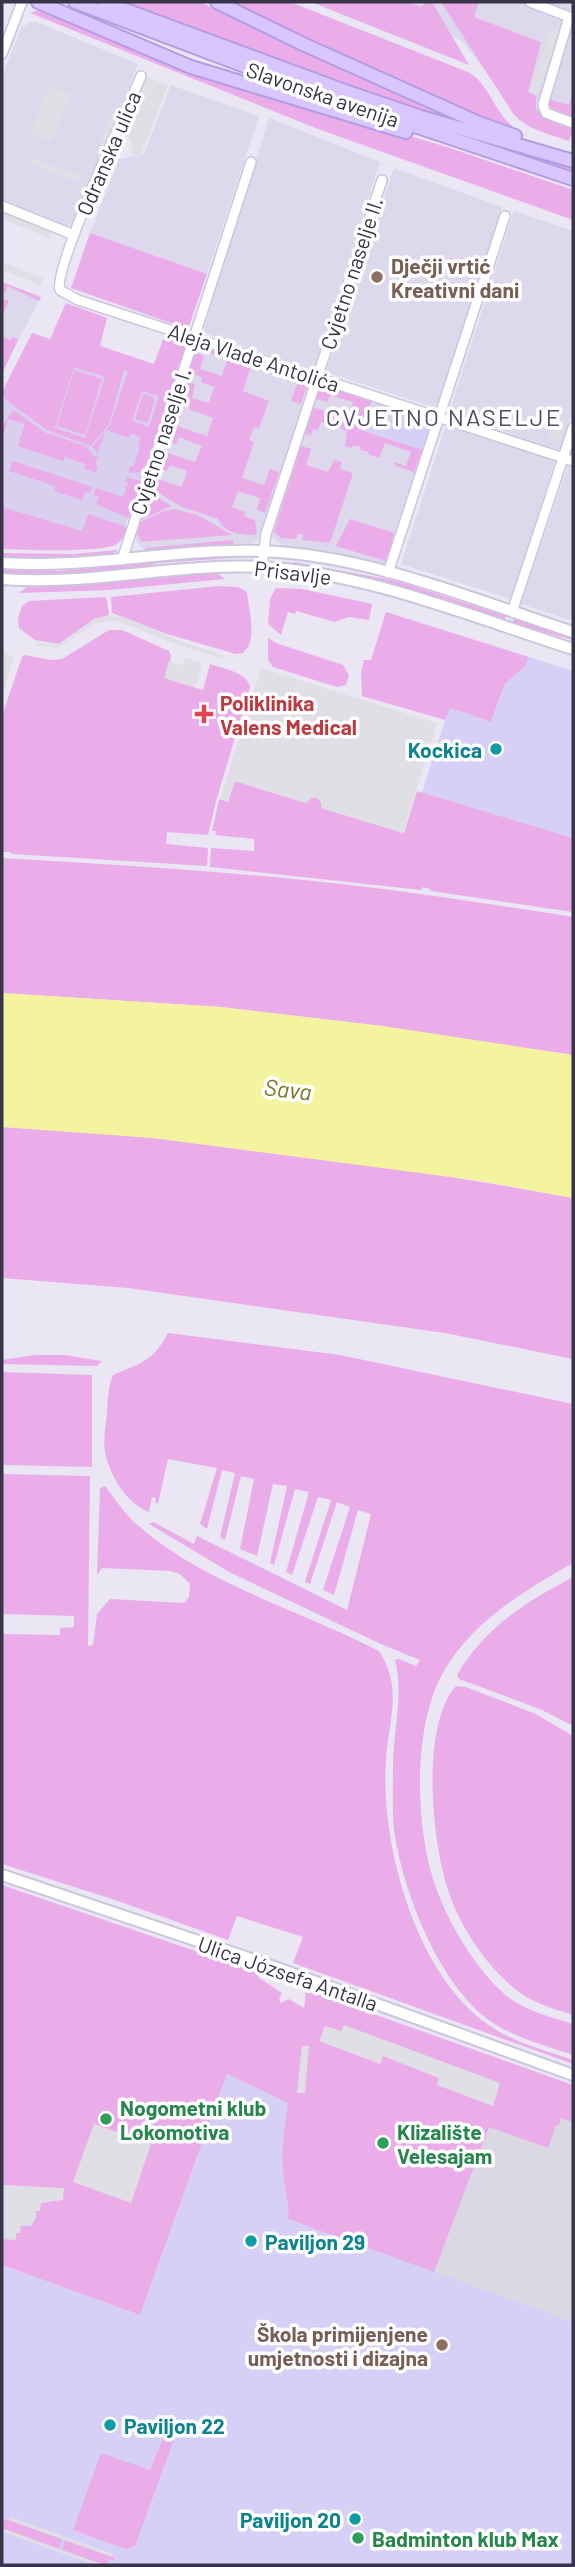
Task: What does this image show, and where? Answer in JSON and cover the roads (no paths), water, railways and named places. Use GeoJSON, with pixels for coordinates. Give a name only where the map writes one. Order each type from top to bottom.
{"type":"FeatureCollection","features":[{"type":"Feature","properties":{"kind":"main road"},"geometry":{"type":"LineString","coordinates":[[38,2],[191,67],[444,143],[491,151]]}},
{"type":"Feature","properties":{"kind":"main road","name":"Slavonska avenija"},"geometry":{"type":"LineString","coordinates":[[75,2],[318,94],[573,179]]}},
{"type":"Feature","properties":{"kind":"main road","name":"Slavonska avenija"},"geometry":{"type":"LineString","coordinates":[[104,2],[342,90],[445,124],[570,160]]}},
{"type":"Feature","properties":{"kind":"main road"},"geometry":{"type":"LineString","coordinates":[[217,2],[305,45],[479,123],[570,160]]}},
{"type":"Feature","properties":{"kind":"street"},"geometry":{"type":"LineString","coordinates":[[2,54],[22,2]]}},
{"type":"Feature","properties":{"kind":"street"},"geometry":{"type":"LineString","coordinates":[[530,2],[571,17],[542,105],[546,113],[573,123]]}},
{"type":"Feature","properties":{"kind":"street","name":"Odranska ulica"},"geometry":{"type":"LineString","coordinates":[[2,206],[74,235],[141,76]]}},
{"type":"Feature","properties":{"kind":"street","name":"Cvjetno naselje I."},"geometry":{"type":"LineString","coordinates":[[122,560],[251,162]]}},
{"type":"Feature","properties":{"kind":"street","name":"Cvjetno naselje II."},"geometry":{"type":"LineString","coordinates":[[262,567],[266,534],[382,180]]}},
{"type":"Feature","properties":{"kind":"street"},"geometry":{"type":"LineString","coordinates":[[388,573],[505,216]]}},
{"type":"Feature","properties":{"kind":"street","name":"Aleja Vlade Antolića"},"geometry":{"type":"LineString","coordinates":[[74,235],[58,287],[78,300],[573,461]]}},
{"type":"Feature","properties":{"kind":"street"},"geometry":{"type":"LineString","coordinates":[[512,612],[573,428]]}},
{"type":"Feature","properties":{"kind":"street","name":"Prisavlje"},"geometry":{"type":"LineString","coordinates":[[2,563],[54,565],[207,551],[264,551],[330,558],[388,573],[573,632]]}},
{"type":"Feature","properties":{"kind":"street","name":"Prisavlje"},"geometry":{"type":"LineString","coordinates":[[2,579],[70,580],[188,569],[262,567],[330,576],[383,589],[573,649]]}},
{"type":"Feature","properties":{"kind":"street","name":"Ulica Józsefa Antalla"},"geometry":{"type":"LineString","coordinates":[[2,1875],[266,1964],[573,2075]]}},
{"type":"Feature","properties":{"kind":"water","name":"Sava"},"geometry":{"type":"Polygon","coordinates":[[[2,993],[221,1007],[382,1026],[573,1055],[573,1198],[481,1181],[152,1138],[2,1127],[2,993]]]}},
{"type":"Feature","properties":{"kind":"place","name":"Dječji vrtić Kreativni dani"},"geometry":{"type":"Point","coordinates":[377,277]}},
{"type":"Feature","properties":{"kind":"place","name":"Poliklinika Valens Medical"},"geometry":{"type":"Point","coordinates":[204,714]}},
{"type":"Feature","properties":{"kind":"place","name":"Kockica"},"geometry":{"type":"Point","coordinates":[496,749]}},
{"type":"Feature","properties":{"kind":"place","name":"Nogometni klub Lokomotiva"},"geometry":{"type":"Point","coordinates":[106,2119]}},
{"type":"Feature","properties":{"kind":"place","name":"Klizalište Velesajam"},"geometry":{"type":"Point","coordinates":[383,2143]}},
{"type":"Feature","properties":{"kind":"place","name":"Paviljon 29"},"geometry":{"type":"Point","coordinates":[251,2241]}},
{"type":"Feature","properties":{"kind":"place","name":"Škola primijenjene umjetnosti i dizajna"},"geometry":{"type":"Point","coordinates":[442,2345]}},
{"type":"Feature","properties":{"kind":"place","name":"Paviljon 22"},"geometry":{"type":"Point","coordinates":[110,2425]}},
{"type":"Feature","properties":{"kind":"place","name":"Paviljon 20"},"geometry":{"type":"Point","coordinates":[355,2519]}},
{"type":"Feature","properties":{"kind":"place","name":"Badminton klub Max"},"geometry":{"type":"Point","coordinates":[358,2538]}},
{"type":"Feature","properties":{"kind":"district","name":"CVJETNO NASELJE"},"geometry":{"type":"Point","coordinates":[444,416]}}]}
